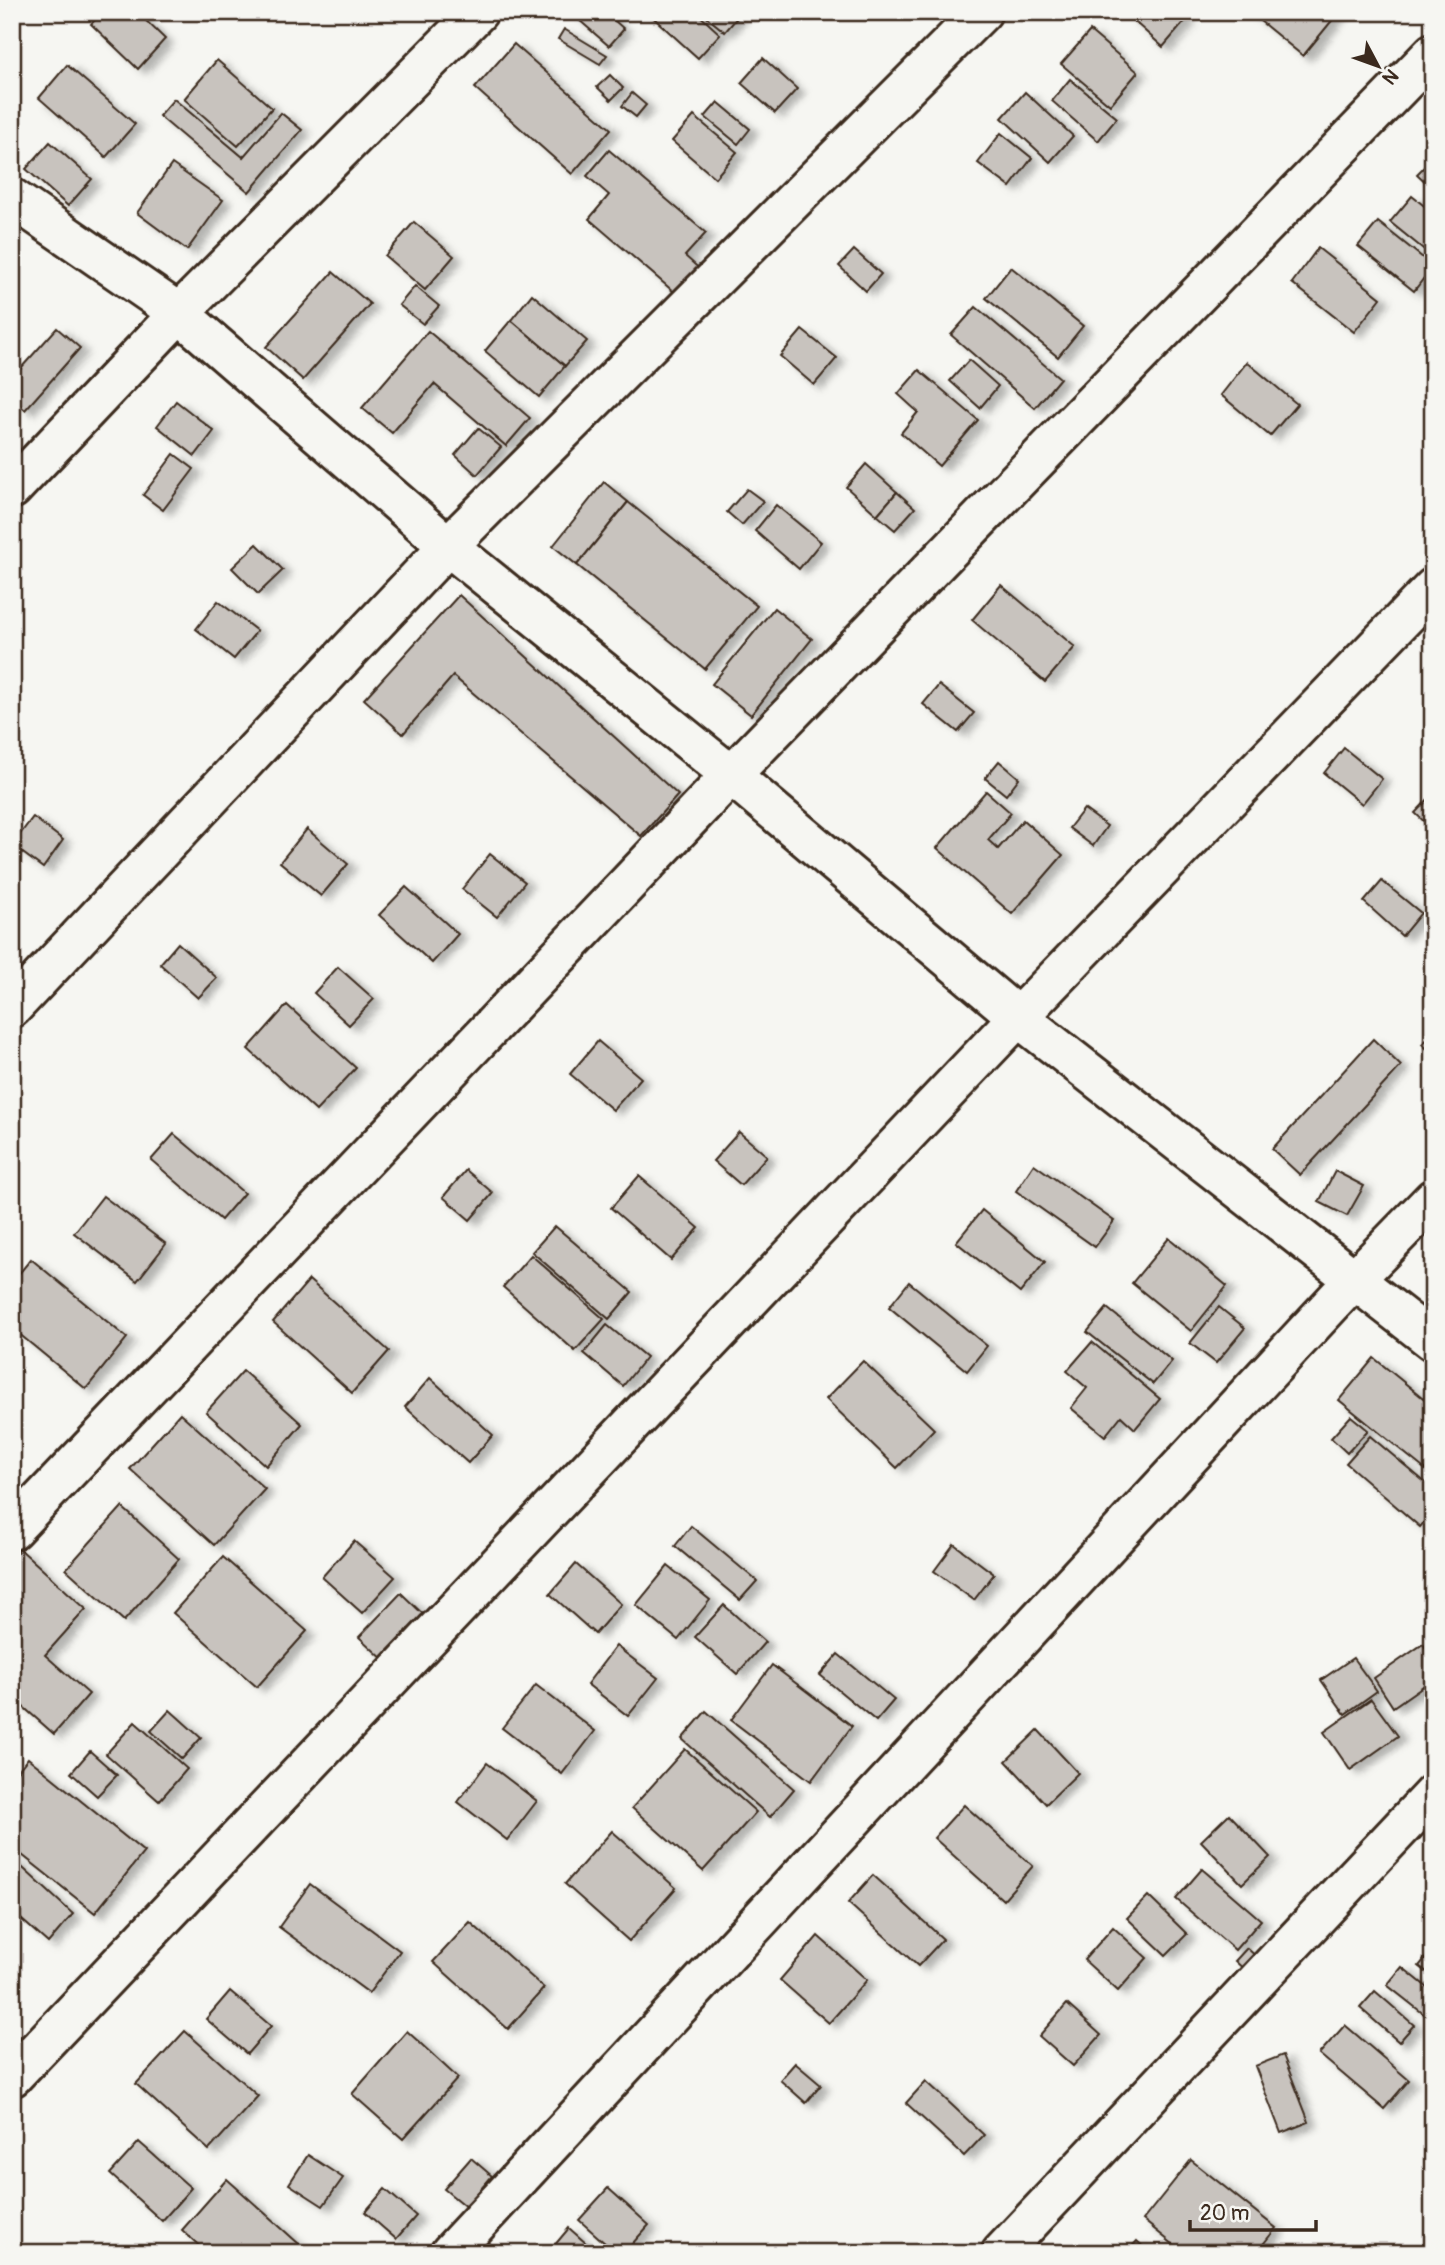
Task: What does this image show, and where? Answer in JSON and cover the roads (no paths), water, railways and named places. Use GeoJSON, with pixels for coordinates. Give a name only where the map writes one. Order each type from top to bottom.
{"type":"FeatureCollection","features":[{"type":"Feature","properties":{"kind":"street"},"geometry":{"type":"LineString","coordinates":[[12,489],[179,313],[478,12]]}},
{"type":"Feature","properties":{"kind":"street"},"geometry":{"type":"LineString","coordinates":[[12,1008],[448,546],[982,12]]}},
{"type":"Feature","properties":{"kind":"street"},"geometry":{"type":"LineString","coordinates":[[12,1530],[730,775],[1433,53]]}},
{"type":"Feature","properties":{"kind":"street"},"geometry":{"type":"LineString","coordinates":[[12,198],[179,313],[448,546],[730,775],[1018,1017],[1433,1341]]}},
{"type":"Feature","properties":{"kind":"street"},"geometry":{"type":"LineString","coordinates":[[12,2077],[1018,1017],[1433,588]]}},
{"type":"Feature","properties":{"kind":"street"},"geometry":{"type":"LineString","coordinates":[[450,2253],[1354,1280],[1433,1199]]}},
{"type":"Feature","properties":{"kind":"street"},"geometry":{"type":"LineString","coordinates":[[1001,2253],[1433,1794]]}}]}
